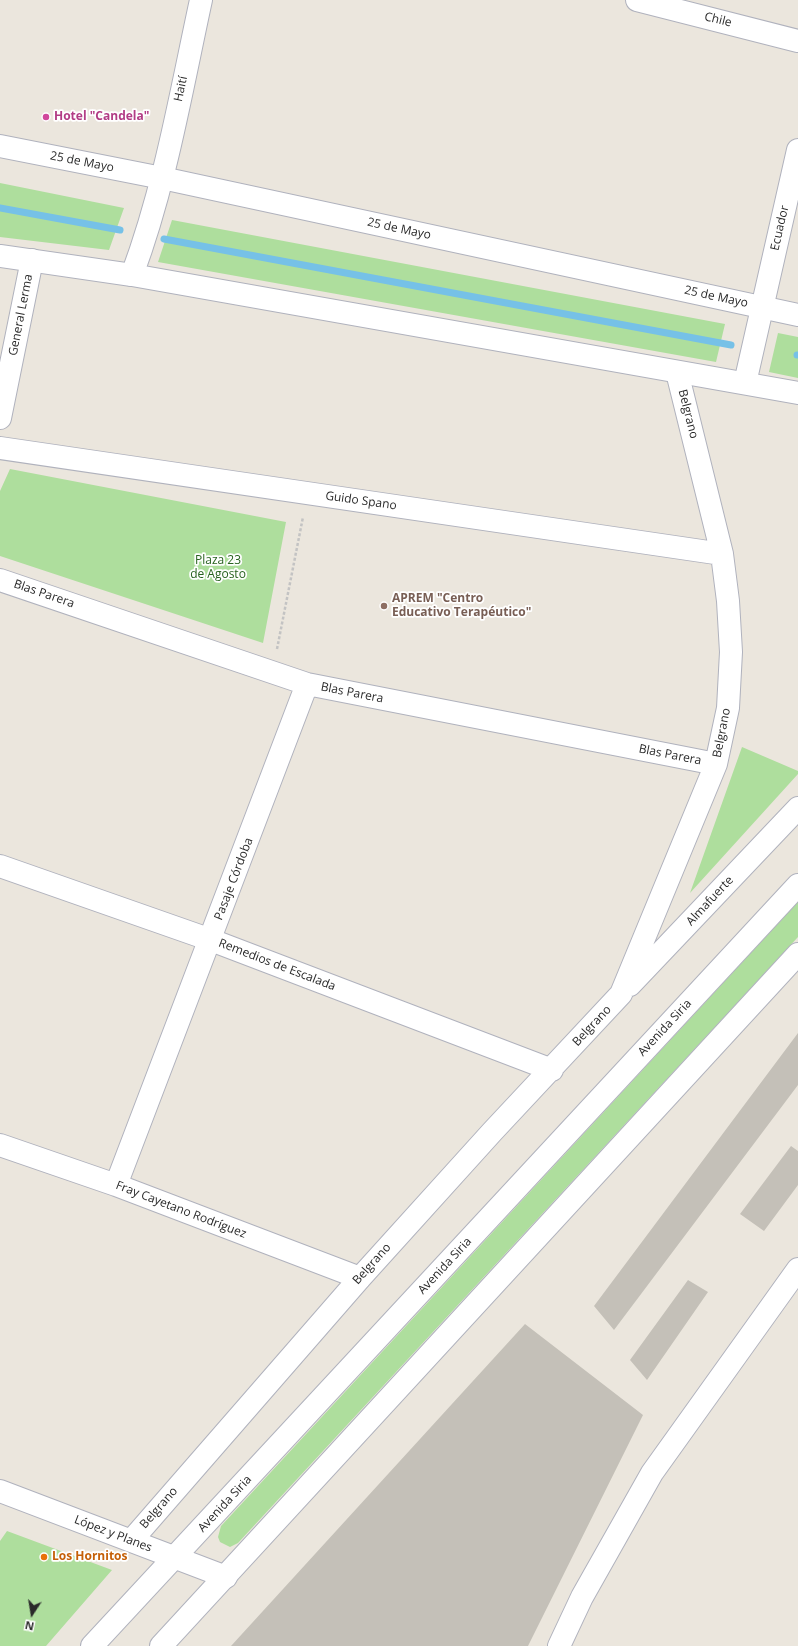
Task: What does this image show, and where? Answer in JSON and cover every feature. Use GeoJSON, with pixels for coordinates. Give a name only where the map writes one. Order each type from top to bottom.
{"type":"FeatureCollection","features":[{"type":"Feature","properties":{"kind":"street","name":"Haití"},"geometry":{"type":"LineString","coordinates":[[132,275],[141,251],[162,178],[200,0]]}},
{"type":"Feature","properties":{"kind":"street","name":"Chile"},"geometry":{"type":"LineString","coordinates":[[637,0],[798,41]]}},
{"type":"Feature","properties":{"kind":"street","name":"25 de Mayo"},"geometry":{"type":"LineString","coordinates":[[0,146],[162,178],[798,315]]}},
{"type":"Feature","properties":{"kind":"street","name":"Ecuador"},"geometry":{"type":"LineString","coordinates":[[745,383],[798,150]]}},
{"type":"Feature","properties":{"kind":"street"},"geometry":{"type":"LineString","coordinates":[[0,256],[132,275],[798,393]]}},
{"type":"Feature","properties":{"kind":"street","name":"General Lerma"},"geometry":{"type":"LineString","coordinates":[[0,418],[32,260]]}},
{"type":"Feature","properties":{"kind":"street","name":"Belgrano"},"geometry":{"type":"LineString","coordinates":[[131,1541],[360,1278],[492,1132],[552,1070],[621,994],[716,764],[728,708],[731,652],[728,601],[722,554],[677,372]]}},
{"type":"Feature","properties":{"kind":"street","name":"Guido Spano"},"geometry":{"type":"LineString","coordinates":[[0,448],[722,554]]}},
{"type":"Feature","properties":{"kind":"street","name":"Blas Parera"},"geometry":{"type":"LineString","coordinates":[[0,580],[307,684],[716,764]]}},
{"type":"Feature","properties":{"kind":"street","name":"Pasaje Córdoba"},"geometry":{"type":"LineString","coordinates":[[116,1185],[211,940],[307,684]]}},
{"type":"Feature","properties":{"kind":"street","name":"Almafuerte"},"geometry":{"type":"LineString","coordinates":[[621,994],[798,808]]}},
{"type":"Feature","properties":{"kind":"street","name":"Remedios de Escalada"},"geometry":{"type":"LineString","coordinates":[[0,866],[211,940],[552,1070]]}},
{"type":"Feature","properties":{"kind":"street","name":"Avenida Siria"},"geometry":{"type":"LineString","coordinates":[[92,1646],[798,885]]}},
{"type":"Feature","properties":{"kind":"street"},"geometry":{"type":"LineString","coordinates":[[161,1646],[798,954]]}},
{"type":"Feature","properties":{"kind":"street","name":"Fray Cayetano Rodríguez"},"geometry":{"type":"LineString","coordinates":[[0,1145],[116,1185],[360,1278]]}},
{"type":"Feature","properties":{"kind":"street"},"geometry":{"type":"LineString","coordinates":[[559,1646],[582,1597],[652,1473],[798,1269]]}},
{"type":"Feature","properties":{"kind":"street","name":"López y Planes"},"geometry":{"type":"LineString","coordinates":[[0,1491],[226,1577]]}},
{"type":"Feature","properties":{"kind":"path"},"geometry":{"type":"LineString","coordinates":[[272,672],[308,493]]}},
{"type":"Feature","properties":{"kind":"green space"},"geometry":{"type":"Polygon","coordinates":[[[0,183],[124,208],[109,250],[0,237],[0,183]]]}},
{"type":"Feature","properties":{"kind":"green space"},"geometry":{"type":"Polygon","coordinates":[[[172,220],[725,324],[716,362],[158,262],[172,220]]]}},
{"type":"Feature","properties":{"kind":"green space"},"geometry":{"type":"Polygon","coordinates":[[[778,333],[798,337],[798,378],[769,372],[778,333]]]}},
{"type":"Feature","properties":{"kind":"green space","name":"Plaza 23 de Agosto"},"geometry":{"type":"Polygon","coordinates":[[[10,469],[286,522],[263,643],[0,556],[0,491],[10,469]]]}},
{"type":"Feature","properties":{"kind":"green space"},"geometry":{"type":"Polygon","coordinates":[[[742,747],[798,771],[798,774],[690,893],[742,747]]]}},
{"type":"Feature","properties":{"kind":"green space"},"geometry":{"type":"Polygon","coordinates":[[[798,902],[798,937],[238,1543],[230,1547],[220,1542],[218,1537],[221,1526],[798,902]]]}},
{"type":"Feature","properties":{"kind":"green space"},"geometry":{"type":"Polygon","coordinates":[[[7,1531],[112,1570],[46,1646],[0,1646],[0,1541],[7,1531]]]}},
{"type":"Feature","properties":{"kind":"building"},"geometry":{"type":"Polygon","coordinates":[[[798,1033],[798,1085],[614,1330],[594,1306],[798,1033]]]}},
{"type":"Feature","properties":{"kind":"building"},"geometry":{"type":"Polygon","coordinates":[[[791,1146],[798,1151],[798,1185],[764,1231],[740,1214],[791,1146]]]}},
{"type":"Feature","properties":{"kind":"building"},"geometry":{"type":"Polygon","coordinates":[[[688,1280],[708,1292],[647,1380],[630,1360],[688,1280]]]}},
{"type":"Feature","properties":{"kind":"building"},"geometry":{"type":"Polygon","coordinates":[[[525,1324],[643,1415],[528,1646],[231,1646],[525,1324]]]}},
{"type":"Feature","properties":{"kind":"waterway"},"geometry":{"type":"LineString","coordinates":[[0,208],[120,230]]}},
{"type":"Feature","properties":{"kind":"waterway"},"geometry":{"type":"LineString","coordinates":[[164,239],[731,345]]}},
{"type":"Feature","properties":{"kind":"place","name":"Hotel \"Candela\""},"geometry":{"type":"Point","coordinates":[46,117]}},
{"type":"Feature","properties":{"kind":"place","name":"APREM \"Centro Educativo Terapéutico\""},"geometry":{"type":"Point","coordinates":[384,606]}},
{"type":"Feature","properties":{"kind":"place","name":"Los Hornitos"},"geometry":{"type":"Point","coordinates":[44,1557]}}]}
